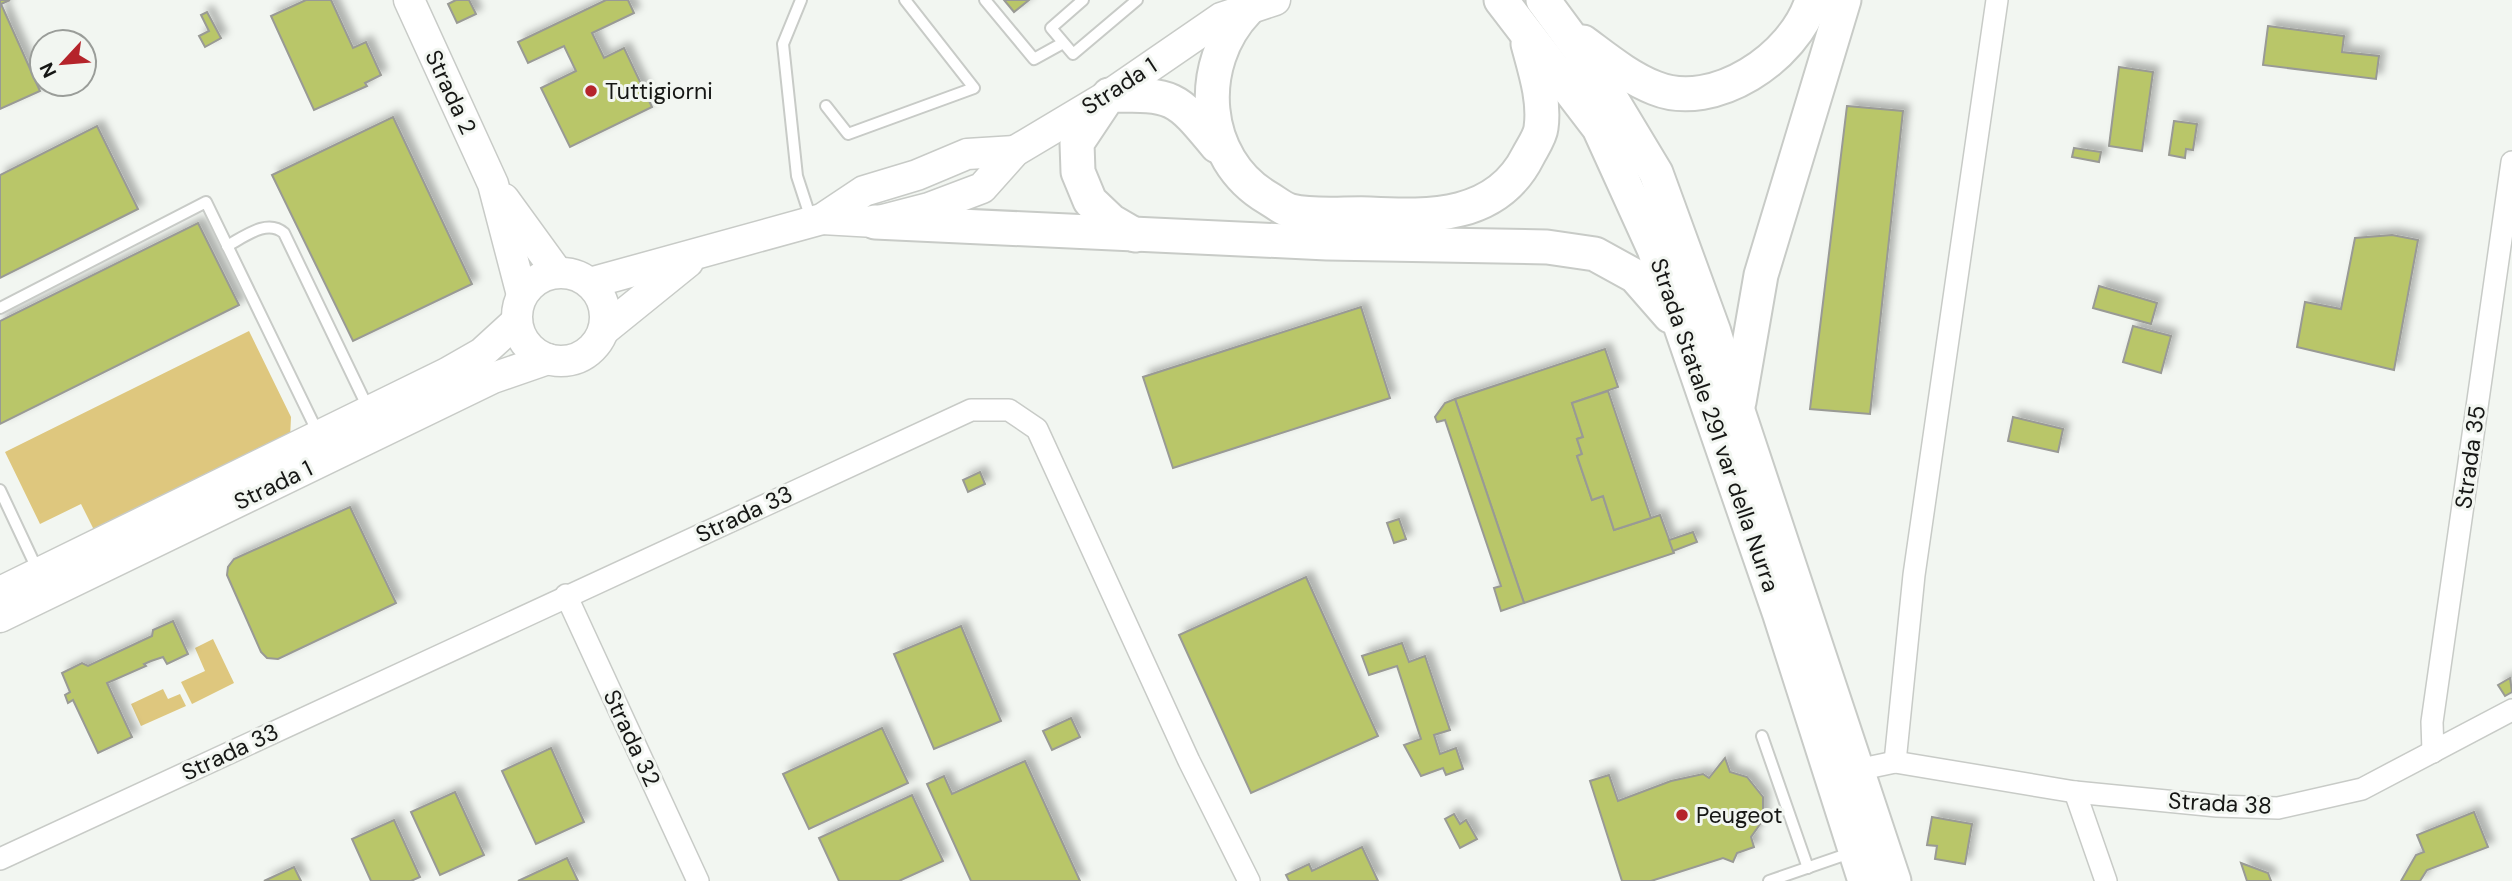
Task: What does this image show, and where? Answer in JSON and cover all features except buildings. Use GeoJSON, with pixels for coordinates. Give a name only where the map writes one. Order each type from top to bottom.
{"type":"FeatureCollection","features":[{"type":"Feature","properties":{"kind":"main road","name":"Strada Statale 291 var della Nurra"},"geometry":{"type":"LineString","coordinates":[[1501,0],[1599,128],[1654,249],[1780,615],[1860,866]]}},
{"type":"Feature","properties":{"kind":"main road","name":"Strada Statale 291 var della Nurra"},"geometry":{"type":"LineString","coordinates":[[1543,0],[1567,30],[1656,173],[1714,332],[1894,881]]}},
{"type":"Feature","properties":{"kind":"main road"},"geometry":{"type":"LineString","coordinates":[[1567,30],[1618,68],[1657,89],[1694,95],[1744,79],[1783,51],[1812,0]]}},
{"type":"Feature","properties":{"kind":"main road"},"geometry":{"type":"LineString","coordinates":[[1738,411],[1761,275],[1844,0]]}},
{"type":"Feature","properties":{"kind":"main road"},"geometry":{"type":"LineString","coordinates":[[1225,156],[1211,112],[1215,67],[1244,7]]}},
{"type":"Feature","properties":{"kind":"main road"},"geometry":{"type":"LineString","coordinates":[[1137,235],[1111,221],[1090,201],[1078,172],[1077,143],[1109,95],[1161,95],[1187,110],[1252,188],[1290,211],[1411,216],[1457,213],[1500,193],[1525,163],[1542,129],[1539,84],[1524,28]]}},
{"type":"Feature","properties":{"kind":"main road"},"geometry":{"type":"LineString","coordinates":[[875,222],[1327,243],[1547,247],[1595,254],[1635,276],[1666,310],[1688,344]]}},
{"type":"Feature","properties":{"kind":"street","name":"Strada 2"},"geometry":{"type":"LineString","coordinates":[[409,0],[493,184],[557,272]]}},
{"type":"Feature","properties":{"kind":"street"},"geometry":{"type":"LineString","coordinates":[[1895,762],[1914,575],[1997,0]]}},
{"type":"Feature","properties":{"kind":"street","name":"Strada 1"},"geometry":{"type":"LineString","coordinates":[[817,220],[875,222],[929,208],[982,188],[1015,151],[1109,95],[1244,7]]}},
{"type":"Feature","properties":{"kind":"street","name":"Strada 1"},"geometry":{"type":"LineString","coordinates":[[590,282],[817,220],[864,191],[917,175],[967,154],[1015,151]]}},
{"type":"Feature","properties":{"kind":"street","name":"Strada 35"},"geometry":{"type":"LineString","coordinates":[[2433,752],[2432,722],[2512,162]]}},
{"type":"Feature","properties":{"kind":"street","name":"Strada 2"},"geometry":{"type":"LineString","coordinates":[[493,184],[519,308]]}},
{"type":"Feature","properties":{"kind":"street","name":"Strada 1"},"geometry":{"type":"LineString","coordinates":[[604,330],[696,255]]}},
{"type":"Feature","properties":{"kind":"street"},"geometry":{"type":"LineString","coordinates":[[557,272],[575,274],[590,282],[602,299],[604,330],[595,345],[582,356],[565,361],[548,359],[527,345],[519,308],[537,279],[557,272]]}},
{"type":"Feature","properties":{"kind":"street","name":"Strada 1"},"geometry":{"type":"LineString","coordinates":[[1,596],[40,573],[321,438],[482,353],[519,308]]}},
{"type":"Feature","properties":{"kind":"street","name":"Strada 1"},"geometry":{"type":"LineString","coordinates":[[1,596],[493,378],[548,359]]}},
{"type":"Feature","properties":{"kind":"street","name":"Strada 33"},"geometry":{"type":"LineString","coordinates":[[0,859],[971,410],[1009,410],[1037,429],[1189,761],[1249,881]]}},
{"type":"Feature","properties":{"kind":"street","name":"Strada 32"},"geometry":{"type":"LineString","coordinates":[[566,595],[698,881]]}},
{"type":"Feature","properties":{"kind":"street","name":"Strada 38"},"geometry":{"type":"LineString","coordinates":[[1857,770],[1895,762],[2075,792],[2217,806],[2278,808],[2362,789],[2512,710]]}},
{"type":"Feature","properties":{"kind":"street"},"geometry":{"type":"LineString","coordinates":[[2075,792],[2106,881]]}},
{"type":"Feature","properties":{"kind":"lane"},"geometry":{"type":"LineString","coordinates":[[801,0],[783,44],[797,176],[817,220]]}},
{"type":"Feature","properties":{"kind":"lane"},"geometry":{"type":"LineString","coordinates":[[826,106],[848,134],[974,88],[905,0]]}},
{"type":"Feature","properties":{"kind":"lane"},"geometry":{"type":"LineString","coordinates":[[985,0],[1034,59],[1063,43]]}},
{"type":"Feature","properties":{"kind":"lane"},"geometry":{"type":"LineString","coordinates":[[1083,0],[1051,28],[1073,54],[1137,0]]}},
{"type":"Feature","properties":{"kind":"lane"},"geometry":{"type":"LineString","coordinates":[[0,308],[206,202],[321,438]]}},
{"type":"Feature","properties":{"kind":"lane"},"geometry":{"type":"LineString","coordinates":[[227,246],[269,226],[284,233],[370,412]]}},
{"type":"Feature","properties":{"kind":"lane"},"geometry":{"type":"LineString","coordinates":[[0,490],[40,573]]}},
{"type":"Feature","properties":{"kind":"lane"},"geometry":{"type":"LineString","coordinates":[[1762,736],[1808,868]]}},
{"type":"Feature","properties":{"kind":"lane"},"geometry":{"type":"LineString","coordinates":[[1769,881],[1808,868],[1860,866]]}},
{"type":"Feature","properties":{"kind":"shaded area"},"geometry":{"type":"Polygon","coordinates":[[[249,331],[291,417],[290,439],[96,534],[81,504],[40,524],[5,452],[249,331]]]}},
{"type":"Feature","properties":{"kind":"shaded area"},"geometry":{"type":"Polygon","coordinates":[[[213,639],[234,683],[192,704],[181,682],[205,671],[195,648],[213,639]]]}},
{"type":"Feature","properties":{"kind":"shaded area"},"geometry":{"type":"Polygon","coordinates":[[[163,689],[168,699],[180,694],[186,706],[141,726],[131,704],[163,689]]]}},
{"type":"Feature","properties":{"kind":"place","name":"Tuttigiorni"},"geometry":{"type":"Point","coordinates":[591,91]}},
{"type":"Feature","properties":{"kind":"place","name":"Peugeot"},"geometry":{"type":"Point","coordinates":[1682,815]}}]}
